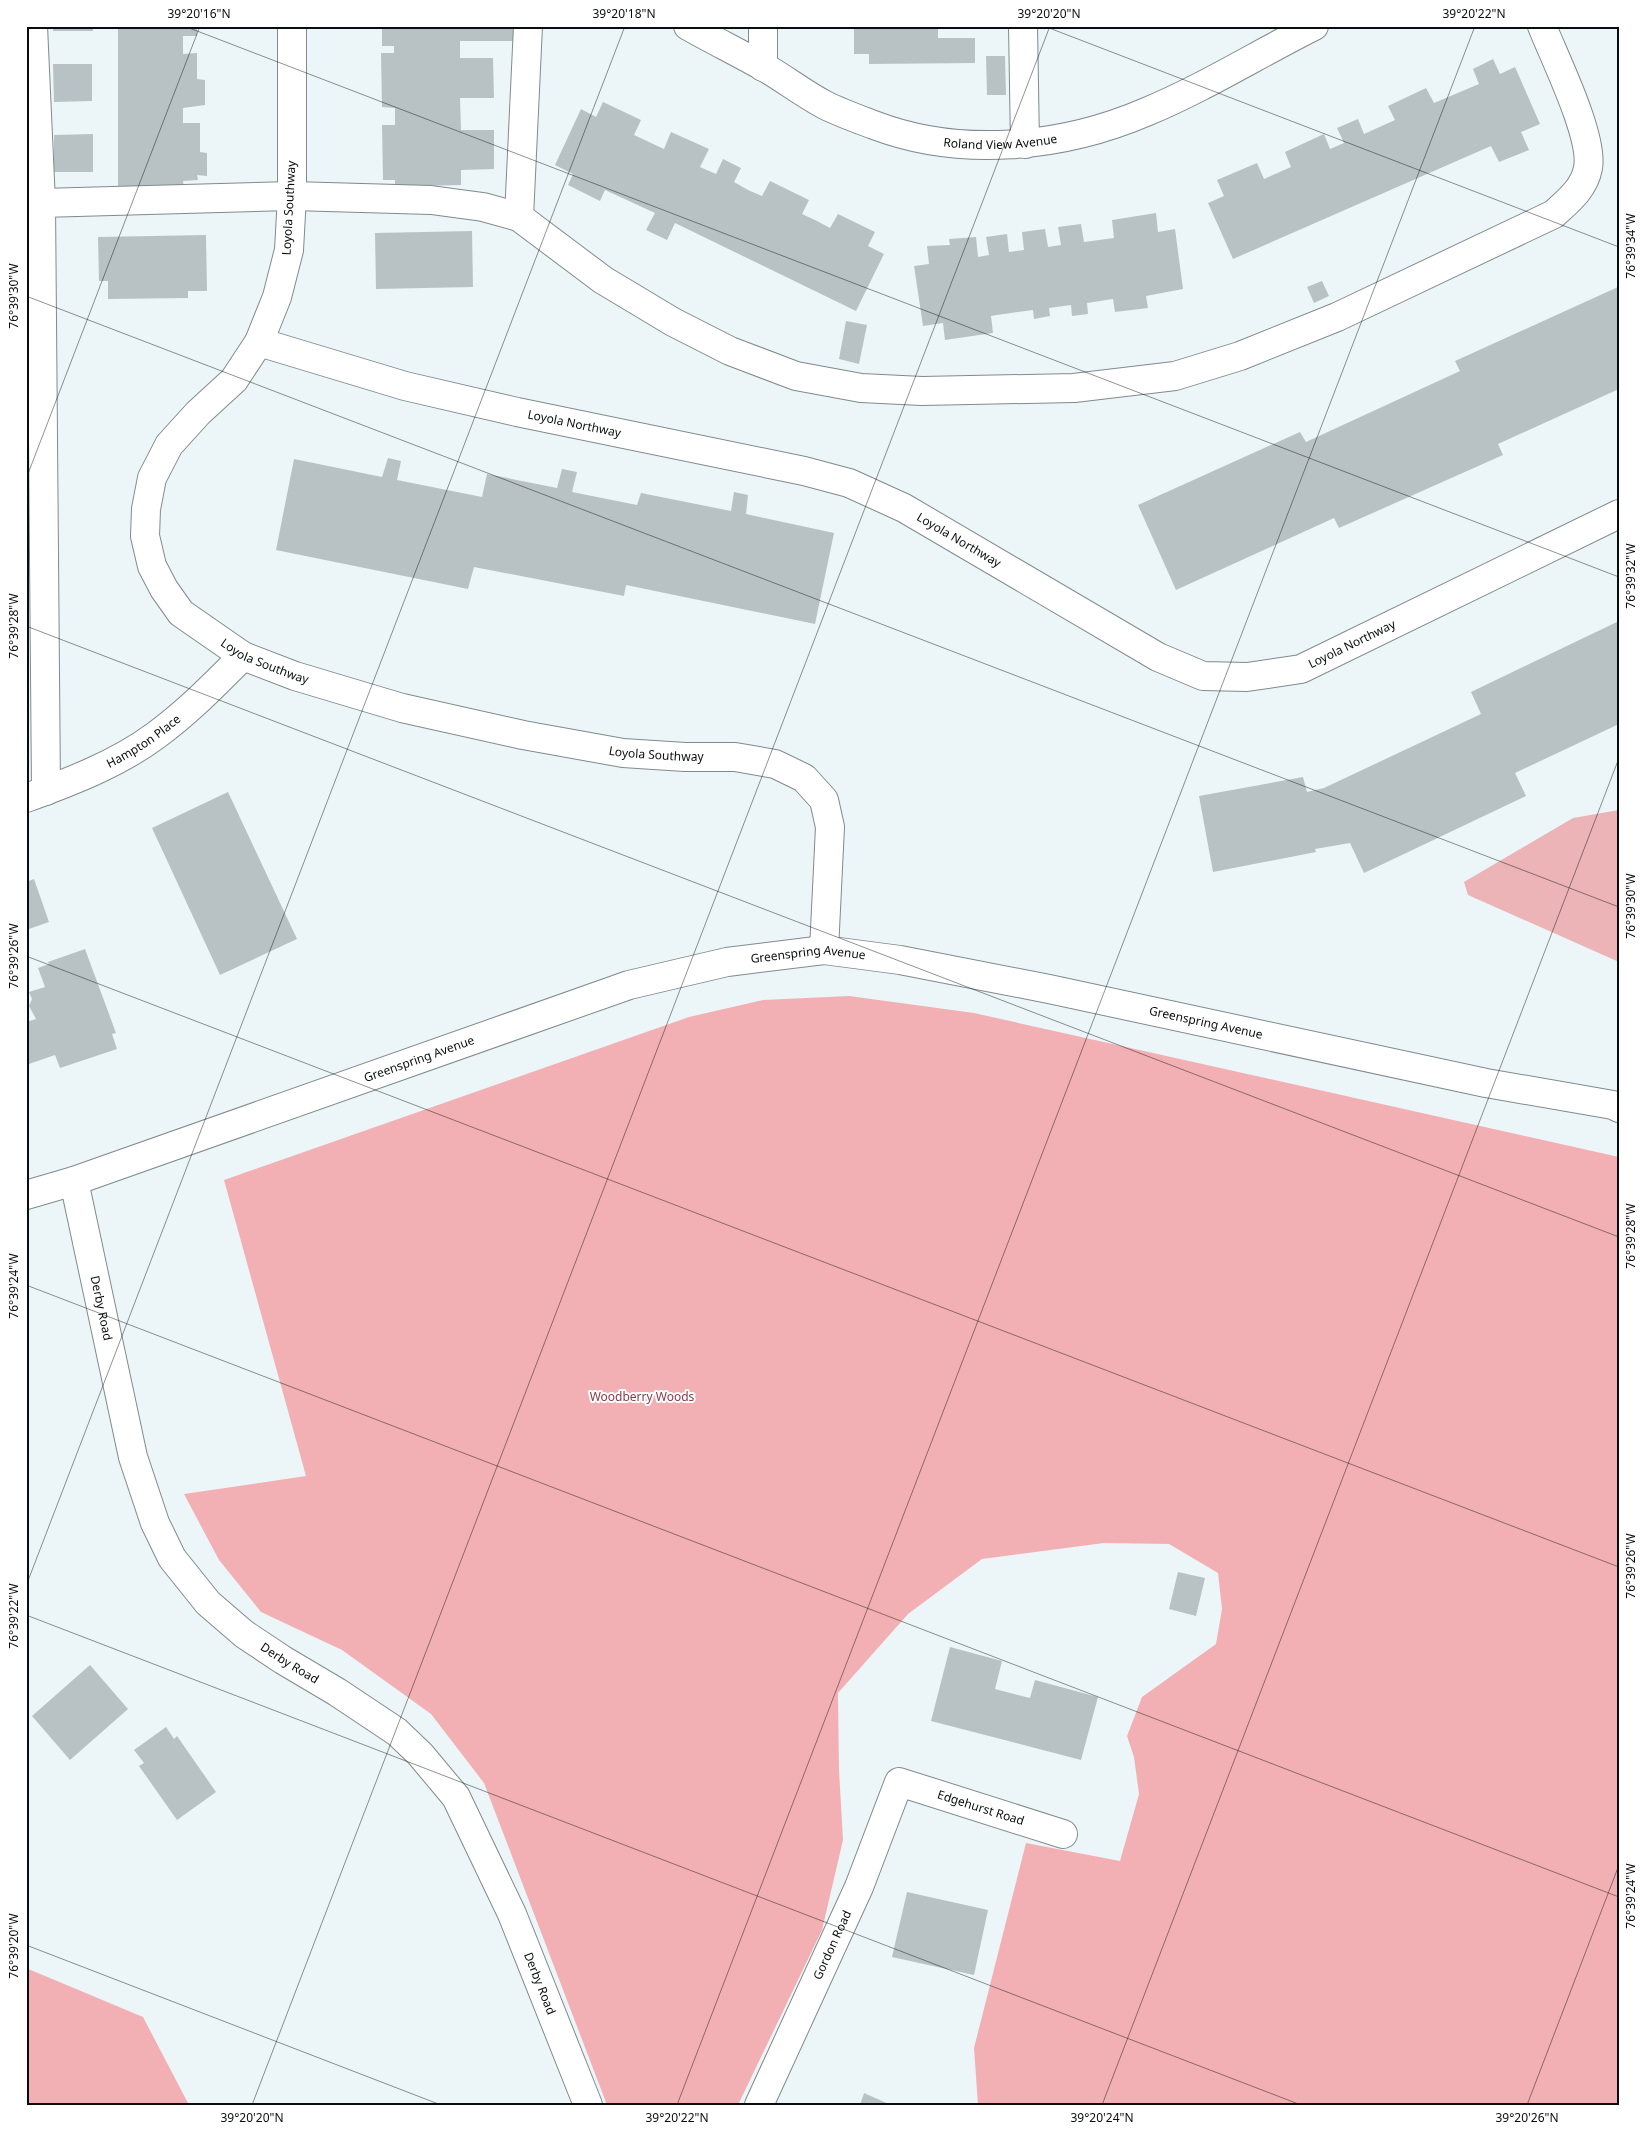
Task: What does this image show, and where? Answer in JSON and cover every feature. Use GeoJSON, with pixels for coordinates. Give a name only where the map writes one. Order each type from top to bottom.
{"type":"FeatureCollection","features":[{"type":"Feature","properties":{"kind":"street"},"geometry":{"type":"LineString","coordinates":[[33,26],[41,204],[36,794]]}},
{"type":"Feature","properties":{"kind":"street","name":"Loyola Southway"},"geometry":{"type":"LineString","coordinates":[[292,26],[292,196],[289,250],[277,297],[260,342],[234,380],[198,413],[169,445],[152,478],[146,509],[145,536],[152,566],[164,589],[181,613],[243,656],[295,676],[402,708],[523,735],[624,752],[685,757],[735,757],[775,764],[804,778],[824,800],[830,827],[824,950]]}},
{"type":"Feature","properties":{"kind":"street"},"geometry":{"type":"LineString","coordinates":[[518,217],[528,26]]}},
{"type":"Feature","properties":{"kind":"street","name":"Roland View Avenue"},"geometry":{"type":"LineString","coordinates":[[688,26],[763,67],[826,105],[876,126],[925,140],[970,145],[1025,144],[1086,132],[1145,113],[1201,87],[1280,35],[1314,26]]}},
{"type":"Feature","properties":{"kind":"street"},"geometry":{"type":"LineString","coordinates":[[763,26],[763,67]]}},
{"type":"Feature","properties":{"kind":"street"},"geometry":{"type":"LineString","coordinates":[[1023,26],[1025,144]]}},
{"type":"Feature","properties":{"kind":"street"},"geometry":{"type":"LineString","coordinates":[[41,204],[292,196],[431,200],[483,207],[518,217],[603,280],[673,322],[730,351],[796,376],[861,388],[922,391],[1074,388],[1175,376],[1240,356],[1337,317],[1554,214],[1577,193],[1588,170],[1589,152],[1582,126],[1542,26]]}},
{"type":"Feature","properties":{"kind":"street","name":"Loyola Northway"},"geometry":{"type":"LineString","coordinates":[[260,342],[404,386],[517,412],[804,471],[849,483],[904,508],[1158,657],[1203,676],[1247,677],[1301,669],[1619,514]]}},
{"type":"Feature","properties":{"kind":"street","name":"Hampton Place"},"geometry":{"type":"LineString","coordinates":[[36,794],[107,765],[154,737],[199,700],[243,656]]}},
{"type":"Feature","properties":{"kind":"street","name":"Greenspring Avenue"},"geometry":{"type":"LineString","coordinates":[[26,1195],[74,1181],[629,985],[727,962],[824,950],[900,960],[1049,989],[1486,1083],[1617,1106]]}},
{"type":"Feature","properties":{"kind":"street","name":"Derby Road"},"geometry":{"type":"LineString","coordinates":[[74,1181],[134,1457],[155,1524],[172,1558],[208,1603],[244,1634],[397,1732],[420,1754],[456,1797],[512,1914],[588,2105]]}},
{"type":"Feature","properties":{"kind":"street","name":"Edgehurst Road"},"geometry":{"type":"LineString","coordinates":[[899,1782],[1063,1834]]}},
{"type":"Feature","properties":{"kind":"street","name":"Gordon Road"},"geometry":{"type":"LineString","coordinates":[[759,2105],[859,1887],[899,1782]]}},
{"type":"Feature","properties":{"kind":"shaded area"},"geometry":{"type":"Polygon","coordinates":[[[1619,810],[1619,962],[1468,895],[1464,882],[1573,818],[1619,810]]]}},
{"type":"Feature","properties":{"kind":"green space","name":"Woodberry Woods"},"geometry":{"type":"Polygon","coordinates":[[[849,996],[974,1013],[1619,1157],[1619,2105],[978,2105],[974,2048],[1026,1843],[1120,1861],[1139,1794],[1134,1757],[1127,1736],[1142,1697],[1216,1644],[1222,1609],[1218,1573],[1169,1544],[1104,1543],[982,1559],[908,1614],[838,1693],[839,1770],[843,1840],[822,1930],[738,2105],[607,2105],[484,1783],[431,1714],[342,1650],[261,1612],[219,1560],[184,1494],[306,1476],[224,1180],[689,1017],[763,1000],[849,996]]]}},
{"type":"Feature","properties":{"kind":"green space"},"geometry":{"type":"Polygon","coordinates":[[[26,1968],[143,2017],[189,2105],[26,2105],[26,1968]]]}},
{"type":"Feature","properties":{"kind":"building"},"geometry":{"type":"Polygon","coordinates":[[[53,26],[93,26],[93,31],[53,31],[53,26]]]}},
{"type":"Feature","properties":{"kind":"building"},"geometry":{"type":"Polygon","coordinates":[[[118,26],[197,26],[197,36],[183,36],[183,54],[197,53],[197,79],[205,80],[205,105],[183,108],[183,123],[200,123],[200,152],[207,153],[207,176],[197,175],[198,180],[183,181],[184,187],[118,188],[118,26]]]}},
{"type":"Feature","properties":{"kind":"building"},"geometry":{"type":"Polygon","coordinates":[[[382,26],[513,26],[513,41],[460,41],[460,58],[493,58],[494,98],[460,98],[461,130],[494,130],[494,169],[461,170],[461,185],[395,188],[395,180],[383,180],[382,125],[395,125],[395,108],[382,107],[381,53],[394,53],[394,46],[382,46],[382,26]]]}},
{"type":"Feature","properties":{"kind":"building"},"geometry":{"type":"Polygon","coordinates":[[[854,26],[938,26],[938,38],[975,38],[975,63],[869,64],[869,54],[854,54],[854,26]]]}},
{"type":"Feature","properties":{"kind":"building"},"geometry":{"type":"Polygon","coordinates":[[[986,56],[1005,56],[1006,95],[987,95],[986,56]]]}},
{"type":"Feature","properties":{"kind":"building"},"geometry":{"type":"Polygon","coordinates":[[[1493,59],[1500,74],[1515,67],[1540,124],[1521,132],[1529,150],[1499,162],[1491,146],[1233,259],[1208,203],[1224,196],[1217,180],[1257,163],[1264,179],[1291,167],[1285,152],[1324,134],[1330,149],[1344,143],[1337,128],[1358,119],[1364,134],[1395,120],[1388,106],[1426,88],[1434,103],[1479,84],[1473,69],[1493,59]]]}},
{"type":"Feature","properties":{"kind":"building"},"geometry":{"type":"Polygon","coordinates":[[[53,64],[92,64],[92,101],[54,102],[53,64]]]}},
{"type":"Feature","properties":{"kind":"building"},"geometry":{"type":"Polygon","coordinates":[[[603,102],[641,120],[634,135],[664,149],[671,132],[709,149],[700,167],[716,174],[723,159],[741,168],[734,182],[748,190],[762,196],[770,181],[809,200],[802,214],[830,228],[838,214],[875,232],[868,246],[884,254],[856,311],[675,223],[667,240],[646,230],[655,213],[605,190],[600,201],[568,185],[573,174],[555,165],[581,109],[596,117],[603,102]]]}},
{"type":"Feature","properties":{"kind":"building"},"geometry":{"type":"Polygon","coordinates":[[[93,134],[93,172],[54,172],[54,135],[93,134]]]}},
{"type":"Feature","properties":{"kind":"building"},"geometry":{"type":"Polygon","coordinates":[[[1156,213],[1158,232],[1175,229],[1183,289],[1146,296],[1148,308],[1115,312],[1113,299],[1087,303],[1088,314],[1072,316],[1071,305],[1049,308],[1050,316],[1034,319],[1033,310],[997,315],[991,316],[993,333],[945,340],[943,323],[923,326],[914,266],[929,264],[927,246],[950,245],[949,239],[976,237],[978,257],[989,255],[986,237],[1007,234],[1009,252],[1024,250],[1022,232],[1045,229],[1048,247],[1061,245],[1058,227],[1081,224],[1084,242],[1114,238],[1112,220],[1156,213]]]}},
{"type":"Feature","properties":{"kind":"building"},"geometry":{"type":"Polygon","coordinates":[[[472,231],[473,287],[376,289],[375,233],[472,231]]]}},
{"type":"Feature","properties":{"kind":"building"},"geometry":{"type":"Polygon","coordinates":[[[206,235],[207,291],[188,291],[188,298],[108,299],[108,281],[99,281],[98,237],[206,235]]]}},
{"type":"Feature","properties":{"kind":"building"},"geometry":{"type":"Polygon","coordinates":[[[1322,281],[1329,296],[1314,303],[1307,287],[1322,281]]]}},
{"type":"Feature","properties":{"kind":"building"},"geometry":{"type":"Polygon","coordinates":[[[1618,287],[1619,389],[1498,444],[1503,455],[1339,528],[1334,518],[1176,590],[1138,505],[1300,432],[1306,442],[1460,371],[1455,361],[1618,287]]]}},
{"type":"Feature","properties":{"kind":"building"},"geometry":{"type":"Polygon","coordinates":[[[846,321],[867,325],[859,364],[839,359],[846,321]]]}},
{"type":"Feature","properties":{"kind":"building"},"geometry":{"type":"Polygon","coordinates":[[[388,458],[401,461],[397,480],[482,497],[487,474],[557,488],[562,469],[577,472],[572,492],[637,505],[641,493],[731,511],[734,492],[748,495],[746,514],[834,533],[815,624],[626,585],[624,596],[474,567],[468,589],[276,550],[294,459],[382,477],[388,458]]]}},
{"type":"Feature","properties":{"kind":"building"},"geometry":{"type":"Polygon","coordinates":[[[1619,621],[1619,724],[1515,773],[1526,796],[1364,873],[1350,843],[1315,849],[1316,852],[1213,872],[1199,796],[1303,777],[1307,792],[1324,788],[1481,714],[1471,692],[1619,621]]]}},
{"type":"Feature","properties":{"kind":"building"},"geometry":{"type":"Polygon","coordinates":[[[228,792],[297,939],[220,975],[152,828],[228,792]]]}},
{"type":"Feature","properties":{"kind":"building"},"geometry":{"type":"Polygon","coordinates":[[[34,879],[49,922],[26,930],[26,882],[34,879]]]}},
{"type":"Feature","properties":{"kind":"building"},"geometry":{"type":"Polygon","coordinates":[[[85,949],[116,1033],[112,1034],[117,1049],[60,1068],[55,1055],[26,1065],[26,1022],[36,1019],[29,1006],[32,999],[29,992],[45,987],[38,968],[49,964],[48,962],[85,949]]]}},
{"type":"Feature","properties":{"kind":"building"},"geometry":{"type":"Polygon","coordinates":[[[1178,1572],[1205,1578],[1196,1616],[1169,1609],[1178,1572]]]}},
{"type":"Feature","properties":{"kind":"building"},"geometry":{"type":"Polygon","coordinates":[[[950,1647],[1002,1661],[995,1689],[1030,1698],[1035,1680],[1098,1697],[1081,1760],[931,1721],[950,1647]]]}},
{"type":"Feature","properties":{"kind":"building"},"geometry":{"type":"Polygon","coordinates":[[[90,1665],[128,1709],[70,1760],[32,1716],[90,1665]]]}},
{"type":"Feature","properties":{"kind":"building"},"geometry":{"type":"Polygon","coordinates":[[[166,1727],[174,1739],[177,1736],[216,1792],[177,1820],[139,1766],[144,1763],[134,1750],[166,1727]]]}},
{"type":"Feature","properties":{"kind":"building"},"geometry":{"type":"Polygon","coordinates":[[[907,1892],[988,1910],[974,1975],[892,1957],[907,1892]]]}},
{"type":"Feature","properties":{"kind":"building"},"geometry":{"type":"Polygon","coordinates":[[[864,2093],[891,2105],[860,2105],[864,2093]]]}}]}
